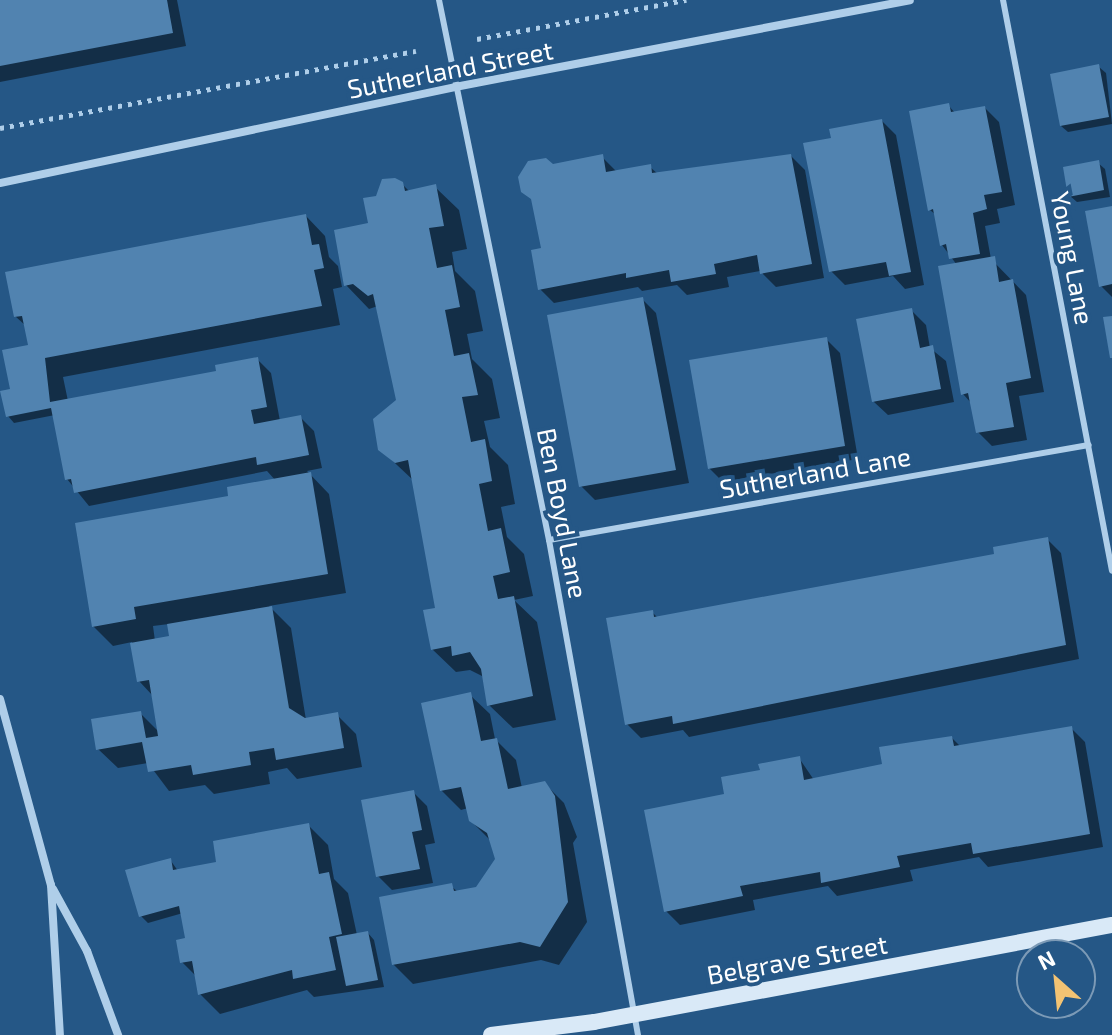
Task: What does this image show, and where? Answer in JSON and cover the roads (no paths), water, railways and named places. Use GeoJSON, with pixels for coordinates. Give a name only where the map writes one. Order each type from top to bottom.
{"type":"FeatureCollection","features":[{"type":"Feature","properties":{"kind":"main road","name":"Belgrave Street"},"geometry":{"type":"LineString","coordinates":[[491,1035],[594,1022],[1112,925]]}},
{"type":"Feature","properties":{"kind":"main road"},"geometry":{"type":"LineString","coordinates":[[552,1035],[594,1022]]}},
{"type":"Feature","properties":{"kind":"street","name":"Sutherland Street"},"geometry":{"type":"LineString","coordinates":[[0,183],[455,87],[910,0]]}},
{"type":"Feature","properties":{"kind":"street"},"geometry":{"type":"LineString","coordinates":[[0,699],[51,885],[60,1035]]}},
{"type":"Feature","properties":{"kind":"street"},"geometry":{"type":"LineString","coordinates":[[51,885],[87,951],[118,1035]]}},
{"type":"Feature","properties":{"kind":"lane","name":"Ben Boyd Lane"},"geometry":{"type":"LineString","coordinates":[[439,0],[549,540],[638,1035]]}},
{"type":"Feature","properties":{"kind":"lane","name":"Young Lane"},"geometry":{"type":"LineString","coordinates":[[1003,0],[1112,571]]}},
{"type":"Feature","properties":{"kind":"lane","name":"Sutherland Lane"},"geometry":{"type":"LineString","coordinates":[[549,540],[1089,445]]}}]}
